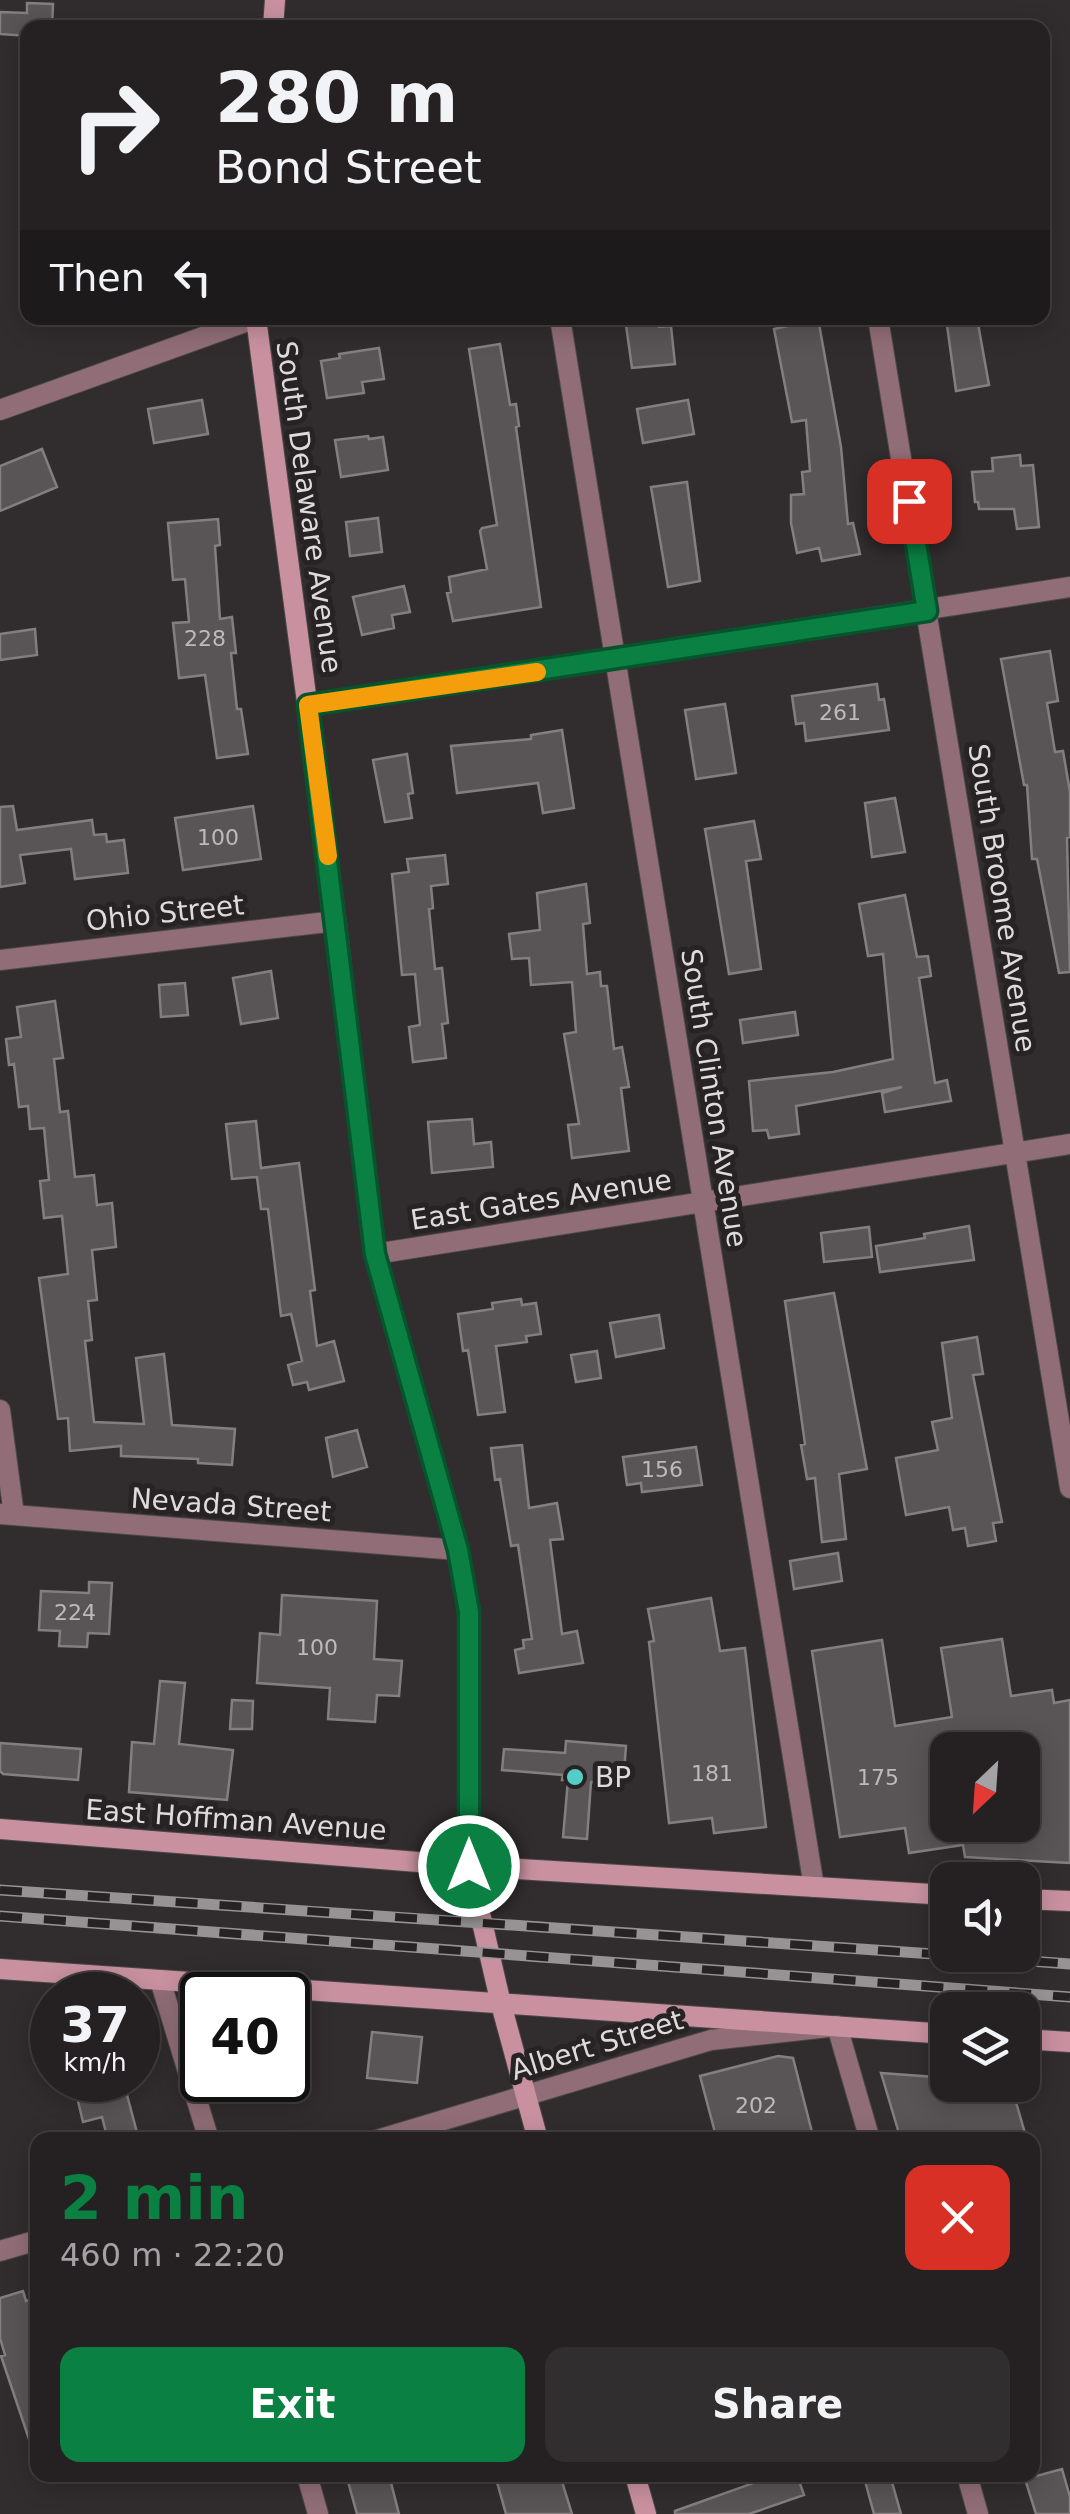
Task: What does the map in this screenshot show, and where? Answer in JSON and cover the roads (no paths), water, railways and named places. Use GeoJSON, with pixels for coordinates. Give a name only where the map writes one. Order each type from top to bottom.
{"type":"FeatureCollection","features":[{"type":"Feature","properties":{"kind":"street"},"geometry":{"type":"LineString","coordinates":[[0,410],[237,325]]}},
{"type":"Feature","properties":{"kind":"street","name":"South Delaware Avenue"},"geometry":{"type":"LineString","coordinates":[[257,325],[336,921],[375,1254],[458,1550],[469,1612],[469,1866],[535,2132]]}},
{"type":"Feature","properties":{"kind":"street","name":"South Clinton Avenue"},"geometry":{"type":"LineString","coordinates":[[561,325],[814,1887]]}},
{"type":"Feature","properties":{"kind":"street","name":"South Broome Avenue"},"geometry":{"type":"LineString","coordinates":[[879,325],[1070,1488]]}},
{"type":"Feature","properties":{"kind":"street"},"geometry":{"type":"LineString","coordinates":[[308,705],[1070,587]]}},
{"type":"Feature","properties":{"kind":"street","name":"Ohio Street"},"geometry":{"type":"LineString","coordinates":[[0,960],[336,921]]}},
{"type":"Feature","properties":{"kind":"street","name":"East Gates Avenue"},"geometry":{"type":"LineString","coordinates":[[375,1254],[1070,1144]]}},
{"type":"Feature","properties":{"kind":"street"},"geometry":{"type":"LineString","coordinates":[[0,1410],[7,1515]]}},
{"type":"Feature","properties":{"kind":"street","name":"Nevada Street"},"geometry":{"type":"LineString","coordinates":[[7,1515],[458,1550]]}},
{"type":"Feature","properties":{"kind":"street","name":"East Hoffman Avenue"},"geometry":{"type":"LineString","coordinates":[[0,1830],[469,1866],[930,1893]]}},
{"type":"Feature","properties":{"kind":"street"},"geometry":{"type":"LineString","coordinates":[[1040,1900],[1070,1902]]}},
{"type":"Feature","properties":{"kind":"street"},"geometry":{"type":"LineString","coordinates":[[0,1969],[44,1972]]}},
{"type":"Feature","properties":{"kind":"street"},"geometry":{"type":"LineString","coordinates":[[207,2132],[160,1980],[930,2033]]}},
{"type":"Feature","properties":{"kind":"street"},"geometry":{"type":"LineString","coordinates":[[837,2026],[868,2132]]}},
{"type":"Feature","properties":{"kind":"street","name":"Albert Street"},"geometry":{"type":"LineString","coordinates":[[405,2132],[710,2040],[837,2026]]}},
{"type":"Feature","properties":{"kind":"street"},"geometry":{"type":"LineString","coordinates":[[1040,2040],[1070,2042]]}},
{"type":"Feature","properties":{"kind":"street"},"geometry":{"type":"LineString","coordinates":[[0,2251],[30,2242]]}},
{"type":"Feature","properties":{"kind":"street"},"geometry":{"type":"LineString","coordinates":[[309,2482],[318,2514]]}},
{"type":"Feature","properties":{"kind":"street"},"geometry":{"type":"LineString","coordinates":[[637,2482],[646,2514]]}},
{"type":"Feature","properties":{"kind":"street"},"geometry":{"type":"LineString","coordinates":[[969,2482],[978,2514]]}},
{"type":"Feature","properties":{"kind":"railway"},"geometry":{"type":"LineString","coordinates":[[0,1890],[930,1954]]}},
{"type":"Feature","properties":{"kind":"railway"},"geometry":{"type":"LineString","coordinates":[[0,1916],[1070,1997]]}},
{"type":"Feature","properties":{"kind":"railway"},"geometry":{"type":"LineString","coordinates":[[1040,1962],[1070,1964]]}},
{"type":"Feature","properties":{"kind":"place","name":"BP"},"geometry":{"type":"Point","coordinates":[575,1777]}}]}
